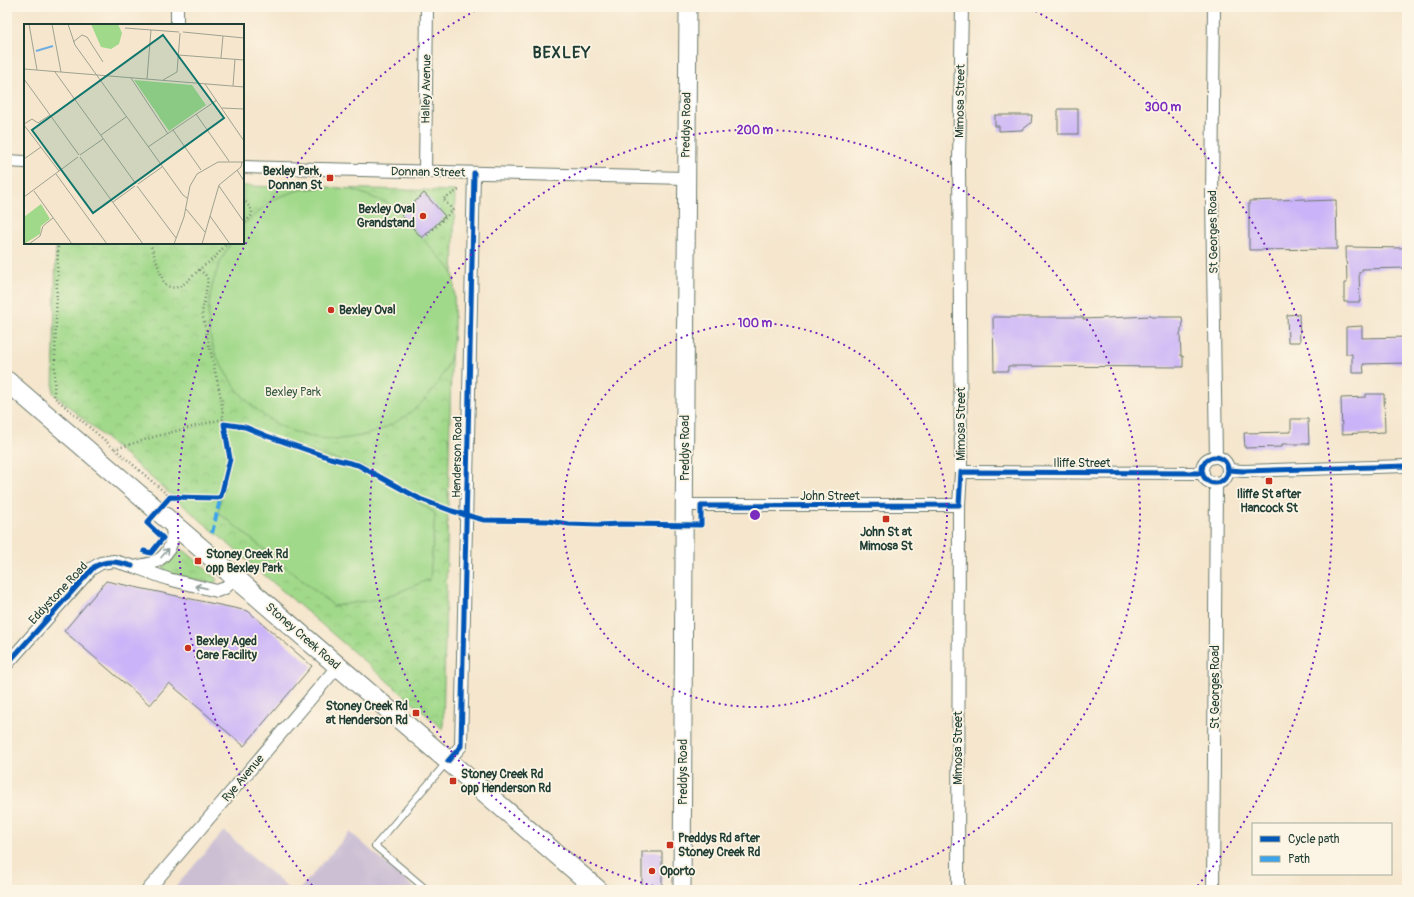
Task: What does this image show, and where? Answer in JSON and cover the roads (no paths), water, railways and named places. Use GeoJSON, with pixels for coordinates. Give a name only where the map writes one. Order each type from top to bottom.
{"type":"FeatureCollection","features":[{"type":"Feature","properties":{"kind":"main road","name":"Preddys Road"},"geometry":{"type":"LineString","coordinates":[[682,890],[688,7]]}},
{"type":"Feature","properties":{"kind":"main road","name":"Stoney Creek Road"},"geometry":{"type":"LineString","coordinates":[[7,381],[598,890]]}},
{"type":"Feature","properties":{"kind":"street"},"geometry":{"type":"LineString","coordinates":[[177,24],[178,7]]}},
{"type":"Feature","properties":{"kind":"street","name":"Halley Avenue"},"geometry":{"type":"LineString","coordinates":[[425,172],[427,7]]}},
{"type":"Feature","properties":{"kind":"street","name":"Mimosa Street"},"geometry":{"type":"LineString","coordinates":[[958,890],[959,505],[961,472],[959,160],[962,7]]}},
{"type":"Feature","properties":{"kind":"street","name":"St Georges Road"},"geometry":{"type":"LineString","coordinates":[[1214,7],[1212,196],[1216,457]]}},
{"type":"Feature","properties":{"kind":"street"},"geometry":{"type":"LineString","coordinates":[[7,161],[24,162]]}},
{"type":"Feature","properties":{"kind":"street","name":"Donnan Street"},"geometry":{"type":"LineString","coordinates":[[244,167],[686,178]]}},
{"type":"Feature","properties":{"kind":"street","name":"Henderson Road"},"geometry":{"type":"LineString","coordinates":[[448,761],[461,746],[474,173]]}},
{"type":"Feature","properties":{"kind":"street"},"geometry":{"type":"LineString","coordinates":[[1216,457],[1223,459],[1229,470],[1224,480],[1216,483],[1207,480],[1202,473],[1205,462],[1208,459],[1216,457]]}},
{"type":"Feature","properties":{"kind":"street"},"geometry":{"type":"LineString","coordinates":[[1229,470],[1243,471],[1407,466]]}},
{"type":"Feature","properties":{"kind":"street","name":"Iliffe Street"},"geometry":{"type":"LineString","coordinates":[[961,472],[1202,473]]}},
{"type":"Feature","properties":{"kind":"street","name":"St Georges Road"},"geometry":{"type":"LineString","coordinates":[[1213,890],[1216,483]]}},
{"type":"Feature","properties":{"kind":"street","name":"John Street"},"geometry":{"type":"LineString","coordinates":[[685,505],[959,505]]}},
{"type":"Feature","properties":{"kind":"street","name":"Eddystone Road"},"geometry":{"type":"LineString","coordinates":[[135,567],[156,561],[168,552],[173,536],[173,528],[170,522]]}},
{"type":"Feature","properties":{"kind":"street","name":"Eddystone Road"},"geometry":{"type":"LineString","coordinates":[[7,664],[94,567],[101,563],[109,561],[135,567],[168,579],[217,590],[225,588],[235,577]]}},
{"type":"Feature","properties":{"kind":"street","name":"Rye Avenue"},"geometry":{"type":"LineString","coordinates":[[148,890],[338,666]]}},
{"type":"Feature","properties":{"kind":"lane"},"geometry":{"type":"LineString","coordinates":[[427,890],[375,846],[448,761]]}},
{"type":"Feature","properties":{"kind":"place","name":"Bexley Park, Donnan St"},"geometry":{"type":"Point","coordinates":[330,178]}},
{"type":"Feature","properties":{"kind":"place","name":"Bexley Oval Grandstand"},"geometry":{"type":"Point","coordinates":[423,216]}},
{"type":"Feature","properties":{"kind":"place","name":"Bexley Oval"},"geometry":{"type":"Point","coordinates":[331,310]}},
{"type":"Feature","properties":{"kind":"place","name":"Iliffe St after Hancock St"},"geometry":{"type":"Point","coordinates":[1269,481]}},
{"type":"Feature","properties":{"kind":"place","name":"John St at Mimosa St"},"geometry":{"type":"Point","coordinates":[886,519]}},
{"type":"Feature","properties":{"kind":"place","name":"Stoney Creek Rd opp Bexley Park"},"geometry":{"type":"Point","coordinates":[198,561]}},
{"type":"Feature","properties":{"kind":"place","name":"Bexley Aged Care Facility"},"geometry":{"type":"Point","coordinates":[188,648]}},
{"type":"Feature","properties":{"kind":"place","name":"Stoney Creek Rd at Henderson Rd"},"geometry":{"type":"Point","coordinates":[416,713]}},
{"type":"Feature","properties":{"kind":"place","name":"Stoney Creek Rd opp Henderson Rd"},"geometry":{"type":"Point","coordinates":[453,781]}},
{"type":"Feature","properties":{"kind":"place","name":"Preddys Rd after Stoney Creek Rd"},"geometry":{"type":"Point","coordinates":[670,845]}},
{"type":"Feature","properties":{"kind":"place","name":"Oporto"},"geometry":{"type":"Point","coordinates":[652,871]}},
{"type":"Feature","properties":{"kind":"district","name":"BEXLEY"},"geometry":{"type":"Point","coordinates":[562,52]}},
{"type":"Feature","properties":{"kind":"park label","name":"Bexley Park"},"geometry":{"type":"Point","coordinates":[293,392]}}]}
